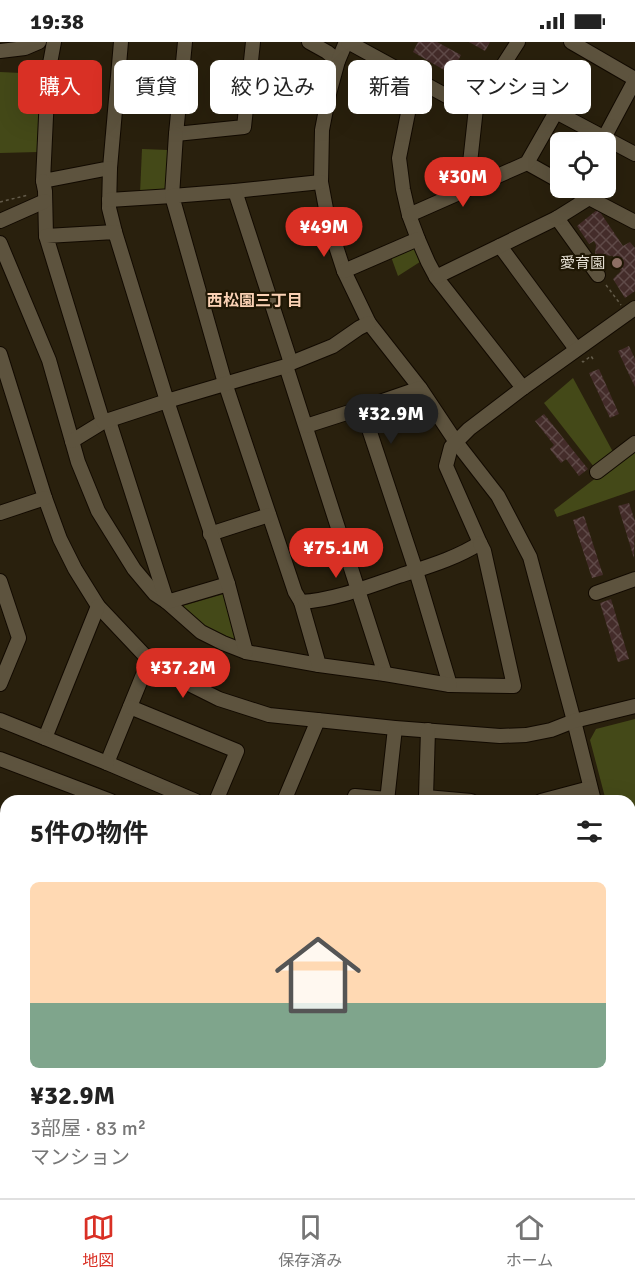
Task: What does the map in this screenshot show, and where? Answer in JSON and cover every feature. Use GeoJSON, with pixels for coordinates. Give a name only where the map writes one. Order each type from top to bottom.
{"type":"FeatureCollection","features":[{"type":"Feature","properties":{"kind":"street"},"geometry":{"type":"LineString","coordinates":[[0,51],[24,48],[39,42]]}},
{"type":"Feature","properties":{"kind":"street"},"geometry":{"type":"LineString","coordinates":[[54,42],[48,74],[44,191],[46,236],[167,602]]}},
{"type":"Feature","properties":{"kind":"street"},"geometry":{"type":"LineString","coordinates":[[121,42],[110,168],[109,208],[167,401],[228,584],[246,652]]}},
{"type":"Feature","properties":{"kind":"street"},"geometry":{"type":"LineString","coordinates":[[185,42],[172,196],[225,383],[295,592],[301,602],[319,664]]}},
{"type":"Feature","properties":{"kind":"street"},"geometry":{"type":"LineString","coordinates":[[176,134],[244,127],[253,42]]}},
{"type":"Feature","properties":{"kind":"street"},"geometry":{"type":"LineString","coordinates":[[309,42],[327,52],[338,62]]}},
{"type":"Feature","properties":{"kind":"street"},"geometry":{"type":"LineString","coordinates":[[379,60],[347,42],[338,62],[322,130],[321,182],[329,225],[344,271],[369,323],[420,388],[456,442],[498,496],[530,557],[592,795]]}},
{"type":"Feature","properties":{"kind":"street"},"geometry":{"type":"LineString","coordinates":[[506,60],[518,42]]}},
{"type":"Feature","properties":{"kind":"street"},"geometry":{"type":"LineString","coordinates":[[572,42],[635,80],[607,132]]}},
{"type":"Feature","properties":{"kind":"street"},"geometry":{"type":"LineString","coordinates":[[408,114],[399,159],[409,215],[418,239],[436,277],[523,388]]}},
{"type":"Feature","properties":{"kind":"street"},"geometry":{"type":"LineString","coordinates":[[471,187],[470,163],[475,114]]}},
{"type":"Feature","properties":{"kind":"street"},"geometry":{"type":"LineString","coordinates":[[409,215],[527,163],[555,114]]}},
{"type":"Feature","properties":{"kind":"street"},"geometry":{"type":"LineString","coordinates":[[560,114],[593,132]]}},
{"type":"Feature","properties":{"kind":"street"},"geometry":{"type":"LineString","coordinates":[[616,144],[635,154]]}},
{"type":"Feature","properties":{"kind":"street"},"geometry":{"type":"LineString","coordinates":[[527,163],[550,176]]}},
{"type":"Feature","properties":{"kind":"street"},"geometry":{"type":"LineString","coordinates":[[0,221],[44,191],[110,168]]}},
{"type":"Feature","properties":{"kind":"street"},"geometry":{"type":"LineString","coordinates":[[108,200],[236,191],[321,182]]}},
{"type":"Feature","properties":{"kind":"street"},"geometry":{"type":"LineString","coordinates":[[236,191],[306,426],[385,674]]}},
{"type":"Feature","properties":{"kind":"street"},"geometry":{"type":"LineString","coordinates":[[436,277],[557,218],[589,198],[635,222]]}},
{"type":"Feature","properties":{"kind":"street"},"geometry":{"type":"LineString","coordinates":[[557,218],[598,275]]}},
{"type":"Feature","properties":{"kind":"street"},"geometry":{"type":"LineString","coordinates":[[46,236],[115,232]]}},
{"type":"Feature","properties":{"kind":"street"},"geometry":{"type":"LineString","coordinates":[[344,271],[418,239]]}},
{"type":"Feature","properties":{"kind":"street"},"geometry":{"type":"LineString","coordinates":[[0,243],[49,360],[78,462],[98,511],[134,569],[155,594],[201,632],[246,652],[450,685],[514,686],[484,551],[446,466],[452,447],[469,429],[631,310]]}},
{"type":"Feature","properties":{"kind":"street"},"geometry":{"type":"LineString","coordinates":[[500,246],[576,349]]}},
{"type":"Feature","properties":{"kind":"street"},"geometry":{"type":"LineString","coordinates":[[72,441],[106,422],[167,401],[289,365],[333,346],[369,323]]}},
{"type":"Feature","properties":{"kind":"street"},"geometry":{"type":"LineString","coordinates":[[0,354],[3,376],[45,498],[60,539],[75,569],[98,606],[149,660],[173,676],[219,699],[269,715],[395,728],[508,736],[551,730],[574,721],[635,706]]}},
{"type":"Feature","properties":{"kind":"street"},"geometry":{"type":"LineString","coordinates":[[306,426],[420,388]]}},
{"type":"Feature","properties":{"kind":"street"},"geometry":{"type":"LineString","coordinates":[[362,408],[416,571],[450,685]]}},
{"type":"Feature","properties":{"kind":"street"},"geometry":{"type":"LineString","coordinates":[[597,472],[635,442]]}},
{"type":"Feature","properties":{"kind":"street"},"geometry":{"type":"LineString","coordinates":[[0,513],[45,498]]}},
{"type":"Feature","properties":{"kind":"street"},"geometry":{"type":"LineString","coordinates":[[210,534],[269,515]]}},
{"type":"Feature","properties":{"kind":"street"},"geometry":{"type":"LineString","coordinates":[[301,602],[358,590],[416,571],[460,554],[480,543]]}},
{"type":"Feature","properties":{"kind":"street"},"geometry":{"type":"LineString","coordinates":[[596,593],[635,579]]}},
{"type":"Feature","properties":{"kind":"street"},"geometry":{"type":"LineString","coordinates":[[0,581],[18,638],[0,684]]}},
{"type":"Feature","properties":{"kind":"street"},"geometry":{"type":"LineString","coordinates":[[167,602],[228,584]]}},
{"type":"Feature","properties":{"kind":"street"},"geometry":{"type":"LineString","coordinates":[[45,738],[98,606]]}},
{"type":"Feature","properties":{"kind":"street"},"geometry":{"type":"LineString","coordinates":[[107,764],[149,660]]}},
{"type":"Feature","properties":{"kind":"street"},"geometry":{"type":"LineString","coordinates":[[130,707],[237,751],[219,795]]}},
{"type":"Feature","properties":{"kind":"street"},"geometry":{"type":"LineString","coordinates":[[0,720],[182,795]]}},
{"type":"Feature","properties":{"kind":"street"},"geometry":{"type":"LineString","coordinates":[[287,795],[318,720]]}},
{"type":"Feature","properties":{"kind":"street"},"geometry":{"type":"LineString","coordinates":[[388,795],[395,728]]}},
{"type":"Feature","properties":{"kind":"street"},"geometry":{"type":"LineString","coordinates":[[426,795],[428,730]]}},
{"type":"Feature","properties":{"kind":"street"},"geometry":{"type":"LineString","coordinates":[[0,759],[95,795]]}},
{"type":"Feature","properties":{"kind":"path"},"geometry":{"type":"LineString","coordinates":[[0,202],[44,191]]}},
{"type":"Feature","properties":{"kind":"path"},"geometry":{"type":"LineString","coordinates":[[598,275],[631,310]]}},
{"type":"Feature","properties":{"kind":"green space"},"geometry":{"type":"Polygon","coordinates":[[[0,72],[18,73],[18,114],[40,114],[38,152],[0,153],[0,72]]]}},
{"type":"Feature","properties":{"kind":"green space"},"geometry":{"type":"Polygon","coordinates":[[[142,149],[168,150],[165,191],[140,194],[142,149]]]}},
{"type":"Feature","properties":{"kind":"green space"},"geometry":{"type":"Polygon","coordinates":[[[415,243],[423,260],[398,276],[390,254],[415,243]]]}},
{"type":"Feature","properties":{"kind":"green space"},"geometry":{"type":"Polygon","coordinates":[[[573,378],[613,452],[594,467],[544,403],[573,378]]]}},
{"type":"Feature","properties":{"kind":"green space"},"geometry":{"type":"Polygon","coordinates":[[[635,448],[635,490],[557,517],[554,510],[635,448]]]}},
{"type":"Feature","properties":{"kind":"green space"},"geometry":{"type":"Polygon","coordinates":[[[224,594],[238,637],[232,644],[206,630],[179,607],[224,594]]]}},
{"type":"Feature","properties":{"kind":"green space"},"geometry":{"type":"Polygon","coordinates":[[[635,719],[635,795],[604,795],[590,740],[596,729],[635,719]]]}},
{"type":"Feature","properties":{"kind":"building"},"geometry":{"type":"Polygon","coordinates":[[[418,42],[437,42],[461,55],[458,60],[444,60],[444,70],[432,63],[432,60],[427,60],[413,52],[418,42]]]}},
{"type":"Feature","properties":{"kind":"building"},"geometry":{"type":"Polygon","coordinates":[[[469,42],[490,42],[485,51],[469,42]]]}},
{"type":"Feature","properties":{"kind":"building"},"geometry":{"type":"Polygon","coordinates":[[[598,209],[623,246],[630,242],[635,248],[635,291],[625,298],[613,279],[621,271],[614,264],[613,256],[595,254],[594,241],[589,244],[577,226],[598,209]]]}},
{"type":"Feature","properties":{"kind":"building"},"geometry":{"type":"Polygon","coordinates":[[[629,346],[635,359],[635,387],[618,351],[629,346]]]}},
{"type":"Feature","properties":{"kind":"building"},"geometry":{"type":"Polygon","coordinates":[[[599,369],[619,414],[610,418],[589,373],[599,369]]]}},
{"type":"Feature","properties":{"kind":"building"},"geometry":{"type":"Polygon","coordinates":[[[544,414],[588,469],[579,476],[566,459],[561,463],[550,449],[554,445],[535,421],[544,414]]]}},
{"type":"Feature","properties":{"kind":"building"},"geometry":{"type":"Polygon","coordinates":[[[629,503],[635,521],[634,558],[618,506],[629,503]]]}},
{"type":"Feature","properties":{"kind":"building"},"geometry":{"type":"Polygon","coordinates":[[[584,516],[603,575],[592,578],[573,520],[584,516]]]}},
{"type":"Feature","properties":{"kind":"building"},"geometry":{"type":"Polygon","coordinates":[[[611,599],[629,659],[618,662],[600,603],[611,599]]]}},
{"type":"Feature","properties":{"kind":"place","name":"愛育園"},"geometry":{"type":"Point","coordinates":[617,263]}},
{"type":"Feature","properties":{"kind":"district","name":"西松園三丁目"},"geometry":{"type":"Point","coordinates":[255,301]}}]}
